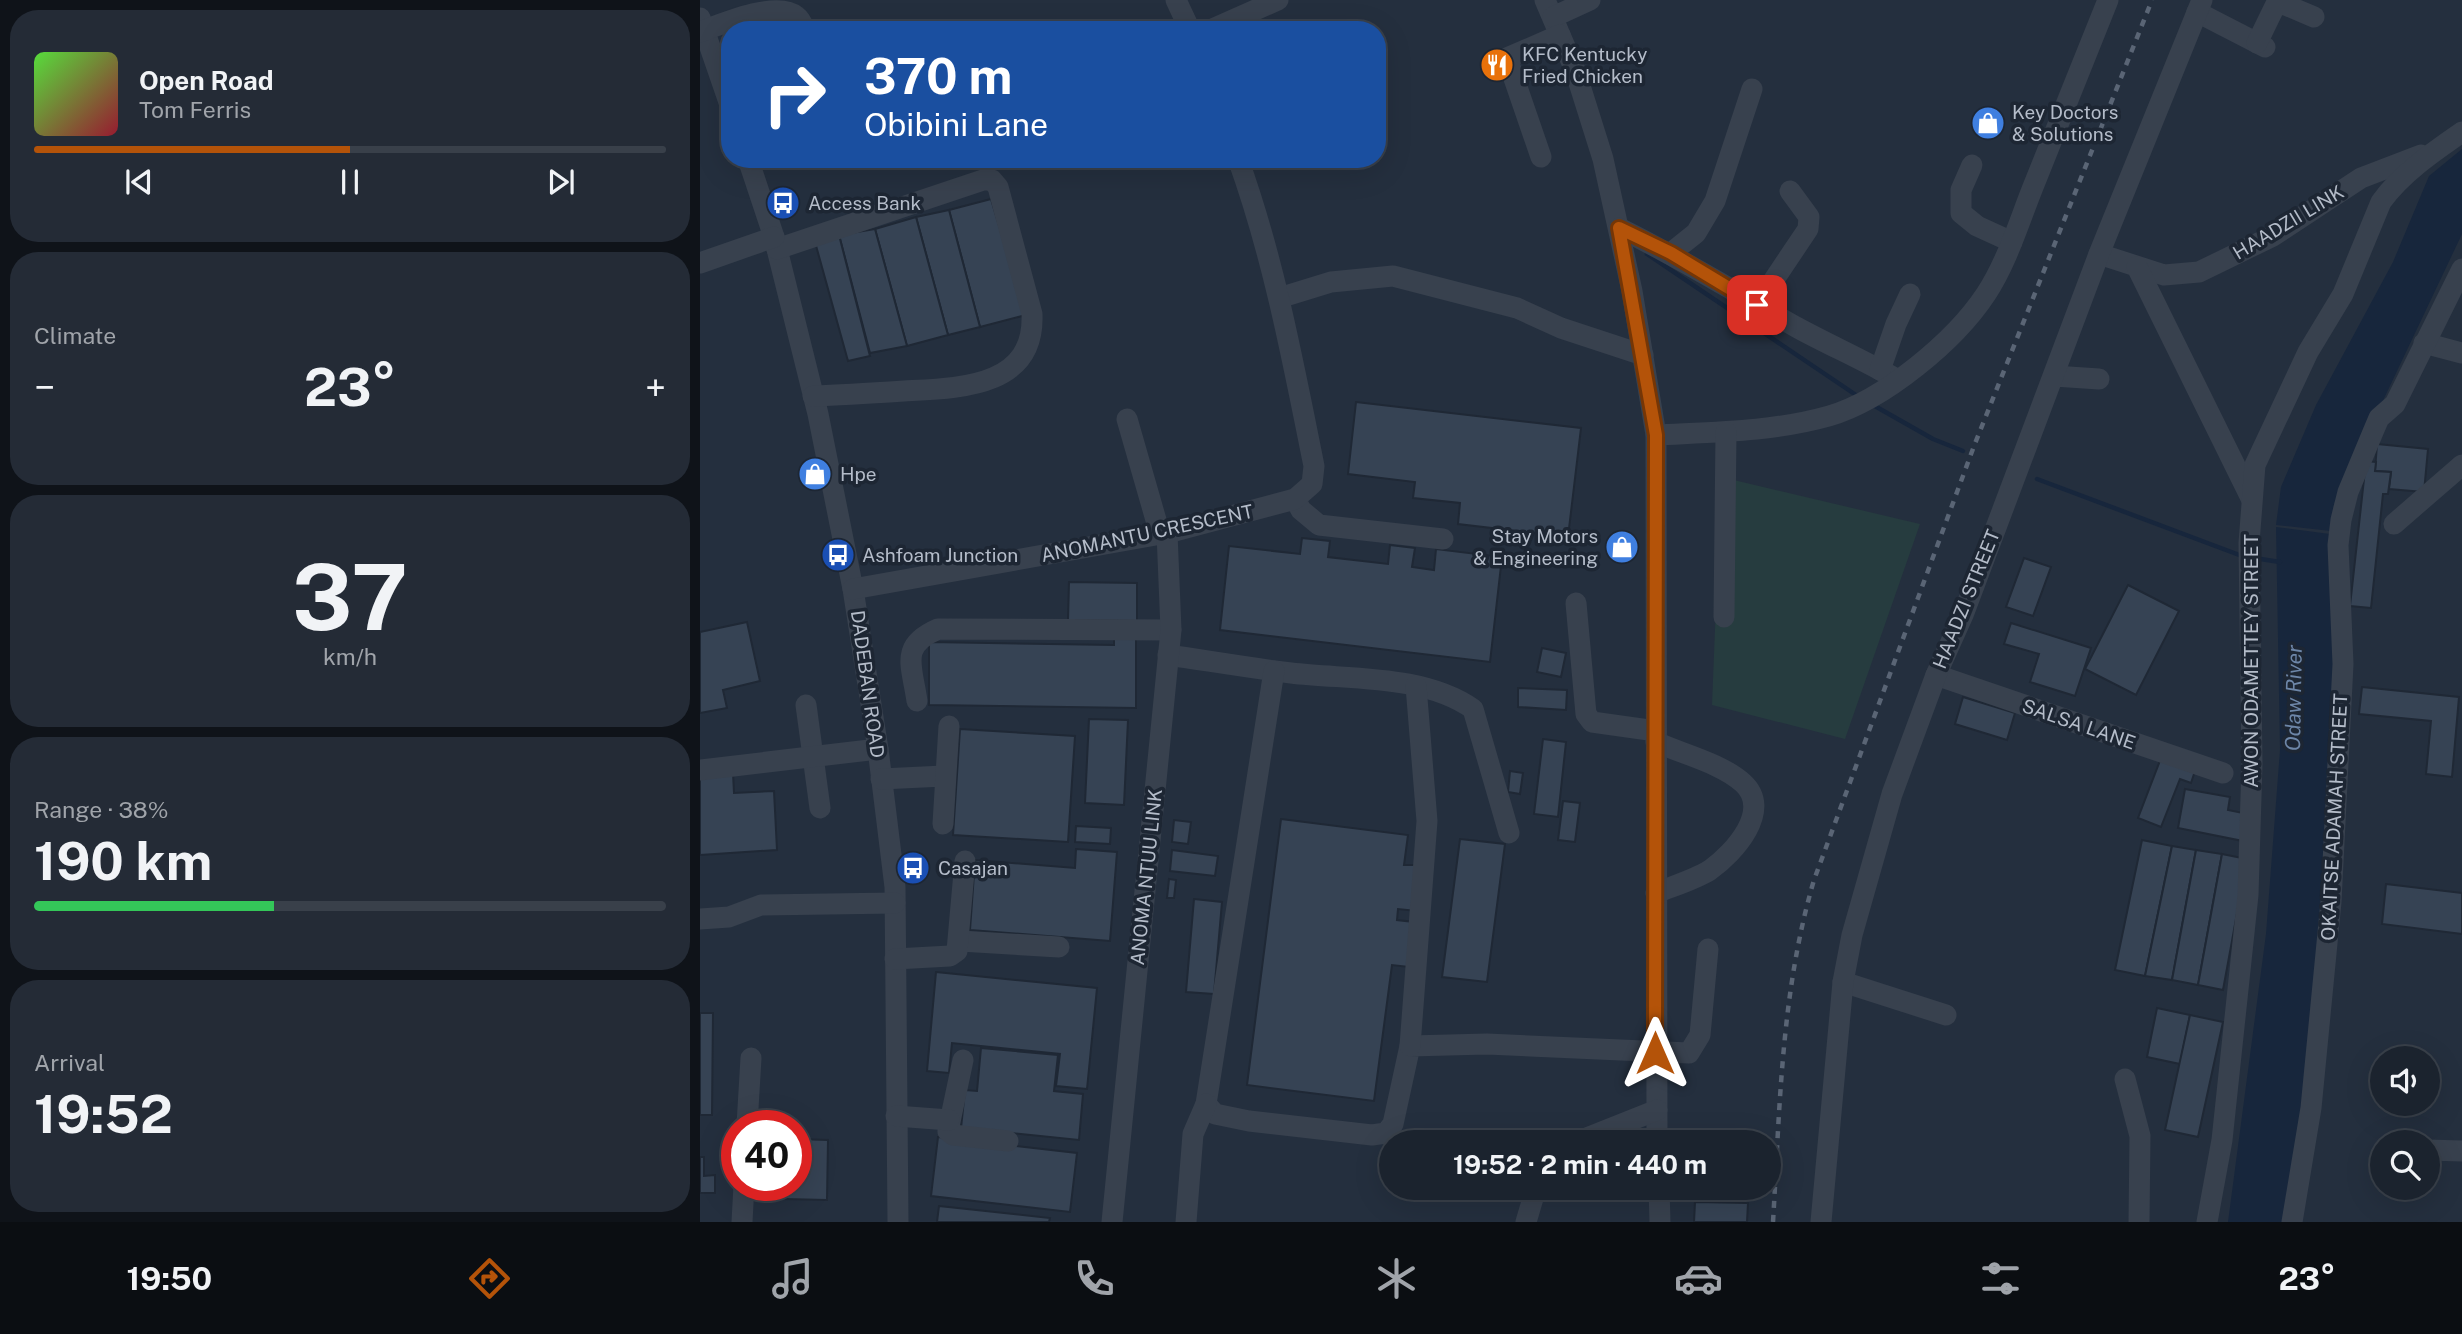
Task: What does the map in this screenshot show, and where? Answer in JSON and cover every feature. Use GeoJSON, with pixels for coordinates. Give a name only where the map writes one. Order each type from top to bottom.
{"type":"FeatureCollection","features":[{"type":"Feature","properties":{"kind":"street"},"geometry":{"type":"LineString","coordinates":[[1176,0],[1186,21]]}},
{"type":"Feature","properties":{"kind":"street"},"geometry":{"type":"LineString","coordinates":[[1230,21],[1278,0]]}},
{"type":"Feature","properties":{"kind":"street"},"geometry":{"type":"LineString","coordinates":[[1541,157],[1507,58],[1552,17],[1591,0]]}},
{"type":"Feature","properties":{"kind":"street"},"geometry":{"type":"LineString","coordinates":[[1656,435],[1777,428],[1830,416],[1853,407],[1889,375],[1935,349],[1987,294],[2012,242],[2108,0]]}},
{"type":"Feature","properties":{"kind":"street"},"geometry":{"type":"LineString","coordinates":[[2199,6],[2261,45],[2275,6],[2281,3],[2314,17]]}},
{"type":"Feature","properties":{"kind":"street","name":"HAADZI STREET"},"geometry":{"type":"LineString","coordinates":[[1821,1222],[1843,982],[1852,935],[1892,794],[1936,675],[1963,615],[2099,254],[2199,6]]}},
{"type":"Feature","properties":{"kind":"street"},"geometry":{"type":"LineString","coordinates":[[725,21],[784,11],[795,14],[800,21]]}},
{"type":"Feature","properties":{"kind":"street"},"geometry":{"type":"LineString","coordinates":[[1552,17],[1591,117],[1619,228],[1656,435],[1657,1130]]}},
{"type":"Feature","properties":{"kind":"street"},"geometry":{"type":"LineString","coordinates":[[721,22],[702,27],[721,80]]}},
{"type":"Feature","properties":{"kind":"street"},"geometry":{"type":"LineString","coordinates":[[1671,253],[1696,233],[1715,201],[1752,89]]}},
{"type":"Feature","properties":{"kind":"street"},"geometry":{"type":"LineString","coordinates":[[2436,150],[2462,132]]}},
{"type":"Feature","properties":{"kind":"street","name":"HAADZII LINK"},"geometry":{"type":"LineString","coordinates":[[2099,254],[2164,275],[2199,272],[2273,236],[2361,178],[2436,150]]}},
{"type":"Feature","properties":{"kind":"street","name":"AWON ODAMETTEY STREET"},"geometry":{"type":"LineString","coordinates":[[2207,1222],[2222,1140],[2248,895],[2252,764],[2249,543],[2250,498],[2255,465],[2308,352],[2343,294],[2381,202],[2390,190],[2436,150]]}},
{"type":"Feature","properties":{"kind":"street"},"geometry":{"type":"LineString","coordinates":[[1972,165],[1961,190],[1961,212],[1977,226],[2012,242]]}},
{"type":"Feature","properties":{"kind":"street","name":"DADEBAN ROAD"},"geometry":{"type":"LineString","coordinates":[[751,168],[775,243],[813,396],[853,589],[878,749],[895,903],[898,1222]]}},
{"type":"Feature","properties":{"kind":"street"},"geometry":{"type":"LineString","coordinates":[[1241,168],[1259,219],[1279,298],[1314,466],[1312,484],[1295,499],[1301,510],[1319,525],[1443,539]]}},
{"type":"Feature","properties":{"kind":"street"},"geometry":{"type":"LineString","coordinates":[[700,263],[983,180],[992,180],[998,187],[1032,314],[1033,335],[1026,352],[1011,369],[990,379],[950,388],[813,396]]}},
{"type":"Feature","properties":{"kind":"street"},"geometry":{"type":"LineString","coordinates":[[1757,305],[1808,229],[1809,217],[1790,191]]}},
{"type":"Feature","properties":{"kind":"street"},"geometry":{"type":"LineString","coordinates":[[1619,228],[1671,253],[1757,305],[1889,375]]}},
{"type":"Feature","properties":{"kind":"street"},"geometry":{"type":"LineString","coordinates":[[2137,267],[2250,498]]}},
{"type":"Feature","properties":{"kind":"street","name":"OKAITSE ADAMAH STREET"},"geometry":{"type":"LineString","coordinates":[[2292,1222],[2311,1108],[2332,879],[2343,664],[2338,545],[2348,492],[2379,418],[2395,404],[2462,269]]}},
{"type":"Feature","properties":{"kind":"street"},"geometry":{"type":"LineString","coordinates":[[1279,298],[1331,282],[1393,276],[1449,288],[1517,308],[1561,328],[1643,355]]}},
{"type":"Feature","properties":{"kind":"street"},"geometry":{"type":"LineString","coordinates":[[1889,375],[1896,324],[1910,295]]}},
{"type":"Feature","properties":{"kind":"street"},"geometry":{"type":"LineString","coordinates":[[2424,343],[2462,353]]}},
{"type":"Feature","properties":{"kind":"street"},"geometry":{"type":"LineString","coordinates":[[2054,376],[2099,379]]}},
{"type":"Feature","properties":{"kind":"street","name":"ANOMA NTUU LINK"},"geometry":{"type":"LineString","coordinates":[[1112,1222],[1171,630],[1163,533],[1127,419]]}},
{"type":"Feature","properties":{"kind":"street"},"geometry":{"type":"LineString","coordinates":[[1724,617],[1726,432]]}},
{"type":"Feature","properties":{"kind":"street"},"geometry":{"type":"LineString","coordinates":[[2394,524],[2462,465]]}},
{"type":"Feature","properties":{"kind":"street","name":"ANOMANTU CRESCENT"},"geometry":{"type":"LineString","coordinates":[[853,589],[1163,533],[1295,499]]}},
{"type":"Feature","properties":{"kind":"street"},"geometry":{"type":"LineString","coordinates":[[1576,603],[1586,714],[1592,722],[1656,736],[1733,775],[1749,789],[1755,805],[1751,823],[1724,858],[1707,872],[1656,893]]}},
{"type":"Feature","properties":{"kind":"street"},"geometry":{"type":"LineString","coordinates":[[917,701],[911,654],[914,643],[938,629],[1171,630]]}},
{"type":"Feature","properties":{"kind":"street"},"geometry":{"type":"LineString","coordinates":[[1168,655],[1274,671],[1416,686],[1458,699],[1473,709],[1508,833]]}},
{"type":"Feature","properties":{"kind":"street"},"geometry":{"type":"LineString","coordinates":[[1186,1222],[1193,1134],[1206,1104],[1274,671]]}},
{"type":"Feature","properties":{"kind":"street","name":"SALSA LANE"},"geometry":{"type":"LineString","coordinates":[[1936,675],[2223,773]]}},
{"type":"Feature","properties":{"kind":"street"},"geometry":{"type":"LineString","coordinates":[[1206,1104],[1215,1114],[1249,1121],[1372,1135],[1386,1132],[1393,1124],[1410,1046],[1427,821],[1416,686]]}},
{"type":"Feature","properties":{"kind":"street"},"geometry":{"type":"LineString","coordinates":[[806,705],[820,808]]}},
{"type":"Feature","properties":{"kind":"street"},"geometry":{"type":"LineString","coordinates":[[943,824],[949,726]]}},
{"type":"Feature","properties":{"kind":"street"},"geometry":{"type":"LineString","coordinates":[[700,770],[878,749]]}},
{"type":"Feature","properties":{"kind":"street"},"geometry":{"type":"LineString","coordinates":[[881,779],[944,776]]}},
{"type":"Feature","properties":{"kind":"street"},"geometry":{"type":"LineString","coordinates":[[895,959],[950,956],[957,951],[960,941],[965,861]]}},
{"type":"Feature","properties":{"kind":"street"},"geometry":{"type":"LineString","coordinates":[[700,919],[729,917],[761,905],[895,903]]}},
{"type":"Feature","properties":{"kind":"street"},"geometry":{"type":"LineString","coordinates":[[960,941],[1059,947]]}},
{"type":"Feature","properties":{"kind":"street"},"geometry":{"type":"LineString","coordinates":[[1410,1046],[1487,1044],[1689,1053],[1697,1044],[1702,1025],[1708,949]]}},
{"type":"Feature","properties":{"kind":"street"},"geometry":{"type":"LineString","coordinates":[[1843,982],[1946,1015]]}},
{"type":"Feature","properties":{"kind":"street"},"geometry":{"type":"LineString","coordinates":[[748,1110],[751,1058]]}},
{"type":"Feature","properties":{"kind":"street"},"geometry":{"type":"LineString","coordinates":[[963,1060],[948,1131],[953,1135],[1008,1141]]}},
{"type":"Feature","properties":{"kind":"street"},"geometry":{"type":"LineString","coordinates":[[2125,1079],[2140,1136],[2139,1222]]}},
{"type":"Feature","properties":{"kind":"street"},"geometry":{"type":"LineString","coordinates":[[1607,1130],[1657,1110]]}},
{"type":"Feature","properties":{"kind":"street"},"geometry":{"type":"LineString","coordinates":[[896,1116],[949,1120]]}},
{"type":"Feature","properties":{"kind":"street"},"geometry":{"type":"LineString","coordinates":[[2440,1151],[2462,1152]]}},
{"type":"Feature","properties":{"kind":"street"},"geometry":{"type":"LineString","coordinates":[[1526,1222],[1532,1200]]}},
{"type":"Feature","properties":{"kind":"street"},"geometry":{"type":"LineString","coordinates":[[1659,1200],[1660,1222]]}},
{"type":"Feature","properties":{"kind":"street"},"geometry":{"type":"LineString","coordinates":[[741,1222],[743,1201]]}},
{"type":"Feature","properties":{"kind":"green space"},"geometry":{"type":"Polygon","coordinates":[[[1721,477],[1920,524],[1845,739],[1712,705],[1721,477]]]}},
{"type":"Feature","properties":{"kind":"water"},"geometry":{"type":"Polygon","coordinates":[[[2462,149],[2462,234],[2334,504],[2331,531],[2276,525],[2281,487],[2316,405],[2393,262],[2429,176],[2462,149]]]}},
{"type":"Feature","properties":{"kind":"water","name":"Odaw River"},"geometry":{"type":"Polygon","coordinates":[[[2276,527],[2330,534],[2338,646],[2316,1038],[2288,1222],[2228,1222],[2266,934],[2280,750],[2276,527]]]}},
{"type":"Feature","properties":{"kind":"building"},"geometry":{"type":"Polygon","coordinates":[[[991,199],[1026,315],[980,327],[949,210],[991,199]]]}},
{"type":"Feature","properties":{"kind":"building"},"geometry":{"type":"Polygon","coordinates":[[[949,210],[980,327],[948,335],[916,217],[949,210]]]}},
{"type":"Feature","properties":{"kind":"building"},"geometry":{"type":"Polygon","coordinates":[[[916,217],[948,335],[907,346],[875,229],[916,217]]]}},
{"type":"Feature","properties":{"kind":"building"},"geometry":{"type":"Polygon","coordinates":[[[875,229],[907,346],[870,353],[839,235],[875,229]]]}},
{"type":"Feature","properties":{"kind":"building"},"geometry":{"type":"Polygon","coordinates":[[[839,235],[870,356],[848,361],[815,242],[839,235]]]}},
{"type":"Feature","properties":{"kind":"building"},"geometry":{"type":"Polygon","coordinates":[[[1356,402],[1581,428],[1568,537],[1458,524],[1460,503],[1413,498],[1415,482],[1348,474],[1356,402]]]}},
{"type":"Feature","properties":{"kind":"building"},"geometry":{"type":"Polygon","coordinates":[[[2377,444],[2428,449],[2424,492],[2389,489],[2391,472],[2375,471],[2377,444]]]}},
{"type":"Feature","properties":{"kind":"building"},"geometry":{"type":"Polygon","coordinates":[[[2366,461],[2376,462],[2375,471],[2391,472],[2388,494],[2383,494],[2371,608],[2350,606],[2366,461]]]}},
{"type":"Feature","properties":{"kind":"building"},"geometry":{"type":"Polygon","coordinates":[[[1302,538],[1330,541],[1328,557],[1388,564],[1390,545],[1415,548],[1412,567],[1434,570],[1436,549],[1502,557],[1490,662],[1220,630],[1229,546],[1300,554],[1302,538]]]}},
{"type":"Feature","properties":{"kind":"building"},"geometry":{"type":"Polygon","coordinates":[[[2024,558],[2051,567],[2033,616],[2006,607],[2024,558]]]}},
{"type":"Feature","properties":{"kind":"building"},"geometry":{"type":"Polygon","coordinates":[[[1069,582],[1137,583],[1137,621],[1068,620],[1069,582]]]}},
{"type":"Feature","properties":{"kind":"building"},"geometry":{"type":"Polygon","coordinates":[[[2128,585],[2179,611],[2136,695],[2085,669],[2128,585]]]}},
{"type":"Feature","properties":{"kind":"building"},"geometry":{"type":"Polygon","coordinates":[[[747,622],[760,681],[723,690],[727,708],[700,713],[700,632],[747,622]]]}},
{"type":"Feature","properties":{"kind":"building"},"geometry":{"type":"Polygon","coordinates":[[[2011,623],[2091,648],[2075,696],[2030,682],[2039,654],[2004,644],[2011,623]]]}},
{"type":"Feature","properties":{"kind":"building"},"geometry":{"type":"Polygon","coordinates":[[[1114,634],[1136,634],[1136,708],[929,705],[929,642],[1114,645],[1114,634]]]}},
{"type":"Feature","properties":{"kind":"building"},"geometry":{"type":"Polygon","coordinates":[[[1542,648],[1566,653],[1561,677],[1537,672],[1542,648]]]}},
{"type":"Feature","properties":{"kind":"building"},"geometry":{"type":"Polygon","coordinates":[[[2362,687],[2459,697],[2452,777],[2426,774],[2431,721],[2359,714],[2362,687]]]}},
{"type":"Feature","properties":{"kind":"building"},"geometry":{"type":"Polygon","coordinates":[[[1518,688],[1567,690],[1566,710],[1518,707],[1518,688]]]}},
{"type":"Feature","properties":{"kind":"building"},"geometry":{"type":"Polygon","coordinates":[[[1963,697],[2015,713],[2007,740],[1955,724],[1963,697]]]}},
{"type":"Feature","properties":{"kind":"building"},"geometry":{"type":"Polygon","coordinates":[[[1089,719],[1128,720],[1124,805],[1085,803],[1089,719]]]}},
{"type":"Feature","properties":{"kind":"building"},"geometry":{"type":"Polygon","coordinates":[[[960,729],[1075,736],[1068,842],[953,835],[960,729]]]}},
{"type":"Feature","properties":{"kind":"building"},"geometry":{"type":"Polygon","coordinates":[[[1543,739],[1566,742],[1558,817],[1534,814],[1543,739]]]}},
{"type":"Feature","properties":{"kind":"building"},"geometry":{"type":"Polygon","coordinates":[[[2161,758],[2195,771],[2191,783],[2180,779],[2161,827],[2138,818],[2161,758]]]}},
{"type":"Feature","properties":{"kind":"building"},"geometry":{"type":"Polygon","coordinates":[[[1510,771],[1523,773],[1520,794],[1508,792],[1510,771]]]}},
{"type":"Feature","properties":{"kind":"building"},"geometry":{"type":"Polygon","coordinates":[[[733,773],[734,793],[774,791],[777,850],[700,855],[700,775],[733,773]]]}},
{"type":"Feature","properties":{"kind":"building"},"geometry":{"type":"Polygon","coordinates":[[[2185,789],[2230,797],[2228,810],[2248,814],[2243,841],[2178,828],[2185,789]]]}},
{"type":"Feature","properties":{"kind":"building"},"geometry":{"type":"Polygon","coordinates":[[[1563,801],[1580,803],[1575,842],[1558,840],[1563,801]]]}},
{"type":"Feature","properties":{"kind":"building"},"geometry":{"type":"Polygon","coordinates":[[[1281,819],[1408,835],[1404,865],[1420,865],[1417,911],[1398,909],[1397,920],[1414,922],[1409,967],[1392,965],[1374,1101],[1247,1085],[1281,819]]]}},
{"type":"Feature","properties":{"kind":"building"},"geometry":{"type":"Polygon","coordinates":[[[1174,820],[1191,822],[1188,844],[1172,842],[1174,820]]]}},
{"type":"Feature","properties":{"kind":"building"},"geometry":{"type":"Polygon","coordinates":[[[1076,826],[1111,828],[1110,844],[1075,842],[1076,826]]]}},
{"type":"Feature","properties":{"kind":"building"},"geometry":{"type":"Polygon","coordinates":[[[1460,839],[1505,844],[1487,982],[1442,977],[1460,839]]]}},
{"type":"Feature","properties":{"kind":"building"},"geometry":{"type":"Polygon","coordinates":[[[2142,840],[2172,846],[2145,976],[2115,970],[2142,840]]]}},
{"type":"Feature","properties":{"kind":"building"},"geometry":{"type":"Polygon","coordinates":[[[2172,846],[2196,850],[2172,980],[2145,976],[2172,846]]]}},
{"type":"Feature","properties":{"kind":"building"},"geometry":{"type":"Polygon","coordinates":[[[1076,849],[1117,852],[1110,941],[970,930],[975,860],[1075,868],[1076,849]]]}},
{"type":"Feature","properties":{"kind":"building"},"geometry":{"type":"Polygon","coordinates":[[[1172,850],[1218,856],[1215,876],[1170,871],[1172,850]]]}},
{"type":"Feature","properties":{"kind":"building"},"geometry":{"type":"Polygon","coordinates":[[[2196,850],[2222,854],[2198,985],[2172,980],[2196,850]]]}},
{"type":"Feature","properties":{"kind":"building"},"geometry":{"type":"Polygon","coordinates":[[[2222,854],[2247,859],[2223,990],[2198,985],[2222,854]]]}},
{"type":"Feature","properties":{"kind":"building"},"geometry":{"type":"Polygon","coordinates":[[[1169,879],[1176,880],[1174,898],[1167,898],[1169,879]]]}},
{"type":"Feature","properties":{"kind":"building"},"geometry":{"type":"Polygon","coordinates":[[[2386,884],[2462,893],[2462,934],[2382,924],[2386,884]]]}},
{"type":"Feature","properties":{"kind":"building"},"geometry":{"type":"Polygon","coordinates":[[[1194,899],[1222,902],[1214,994],[1186,992],[1194,899]]]}},
{"type":"Feature","properties":{"kind":"building"},"geometry":{"type":"Polygon","coordinates":[[[936,972],[1097,988],[1087,1089],[1056,1086],[1060,1054],[952,1043],[949,1073],[927,1071],[936,972]]]}},
{"type":"Feature","properties":{"kind":"building"},"geometry":{"type":"Polygon","coordinates":[[[2157,1008],[2190,1015],[2180,1064],[2147,1057],[2157,1008]]]}},
{"type":"Feature","properties":{"kind":"building"},"geometry":{"type":"Polygon","coordinates":[[[700,1013],[713,1013],[712,1115],[700,1115],[700,1013]]]}},
{"type":"Feature","properties":{"kind":"building"},"geometry":{"type":"Polygon","coordinates":[[[2190,1015],[2223,1022],[2198,1137],[2165,1130],[2190,1015]]]}},
{"type":"Feature","properties":{"kind":"building"},"geometry":{"type":"Polygon","coordinates":[[[981,1048],[1058,1055],[1054,1091],[1083,1094],[1079,1140],[961,1128],[965,1090],[977,1091],[981,1048]]]}},
{"type":"Feature","properties":{"kind":"building"},"geometry":{"type":"Polygon","coordinates":[[[938,1137],[1077,1153],[1070,1212],[931,1196],[938,1137]]]}},
{"type":"Feature","properties":{"kind":"building"},"geometry":{"type":"Polygon","coordinates":[[[812,1140],[828,1140],[827,1200],[812,1200],[812,1140]]]}},
{"type":"Feature","properties":{"kind":"building"},"geometry":{"type":"Polygon","coordinates":[[[700,1157],[704,1157],[704,1176],[715,1175],[715,1193],[700,1193],[700,1157]]]}},
{"type":"Feature","properties":{"kind":"building"},"geometry":{"type":"Polygon","coordinates":[[[1695,1202],[1748,1203],[1747,1222],[1694,1222],[1695,1202]]]}},
{"type":"Feature","properties":{"kind":"building"},"geometry":{"type":"Polygon","coordinates":[[[939,1206],[1050,1218],[1049,1222],[937,1222],[939,1206]]]}},
{"type":"Feature","properties":{"kind":"waterway"},"geometry":{"type":"LineString","coordinates":[[1647,254],[1856,395]]}},
{"type":"Feature","properties":{"kind":"waterway"},"geometry":{"type":"LineString","coordinates":[[1873,405],[1933,439],[1963,451]]}},
{"type":"Feature","properties":{"kind":"waterway"},"geometry":{"type":"LineString","coordinates":[[2037,479],[2242,556]]}},
{"type":"Feature","properties":{"kind":"waterway"},"geometry":{"type":"LineString","coordinates":[[2254,558],[2280,562]]}},
{"type":"Feature","properties":{"kind":"railway"},"geometry":{"type":"LineString","coordinates":[[1773,1222],[1788,1007],[1803,922],[1814,880],[1974,446],[2152,0]]}},
{"type":"Feature","properties":{"kind":"place","name":"KFC Kentucky Fried Chicken"},"geometry":{"type":"Point","coordinates":[1497,65]}},
{"type":"Feature","properties":{"kind":"place","name":"Key Doctors & Solutions"},"geometry":{"type":"Point","coordinates":[1988,123]}},
{"type":"Feature","properties":{"kind":"place","name":"Access Bank"},"geometry":{"type":"Point","coordinates":[783,203]}},
{"type":"Feature","properties":{"kind":"place","name":"Hpe"},"geometry":{"type":"Point","coordinates":[815,474]}},
{"type":"Feature","properties":{"kind":"place","name":"Stay Motors & Engineering"},"geometry":{"type":"Point","coordinates":[1622,547]}},
{"type":"Feature","properties":{"kind":"place","name":"Ashfoam Junction"},"geometry":{"type":"Point","coordinates":[838,555]}},
{"type":"Feature","properties":{"kind":"place","name":"Casajan"},"geometry":{"type":"Point","coordinates":[913,868]}},
{"type":"Feature","properties":{"kind":"route"},"geometry":{"type":"LineString","coordinates":[[1655,1053],[1656,435],[1619,228],[1671,253],[1757,305]]}}]}
